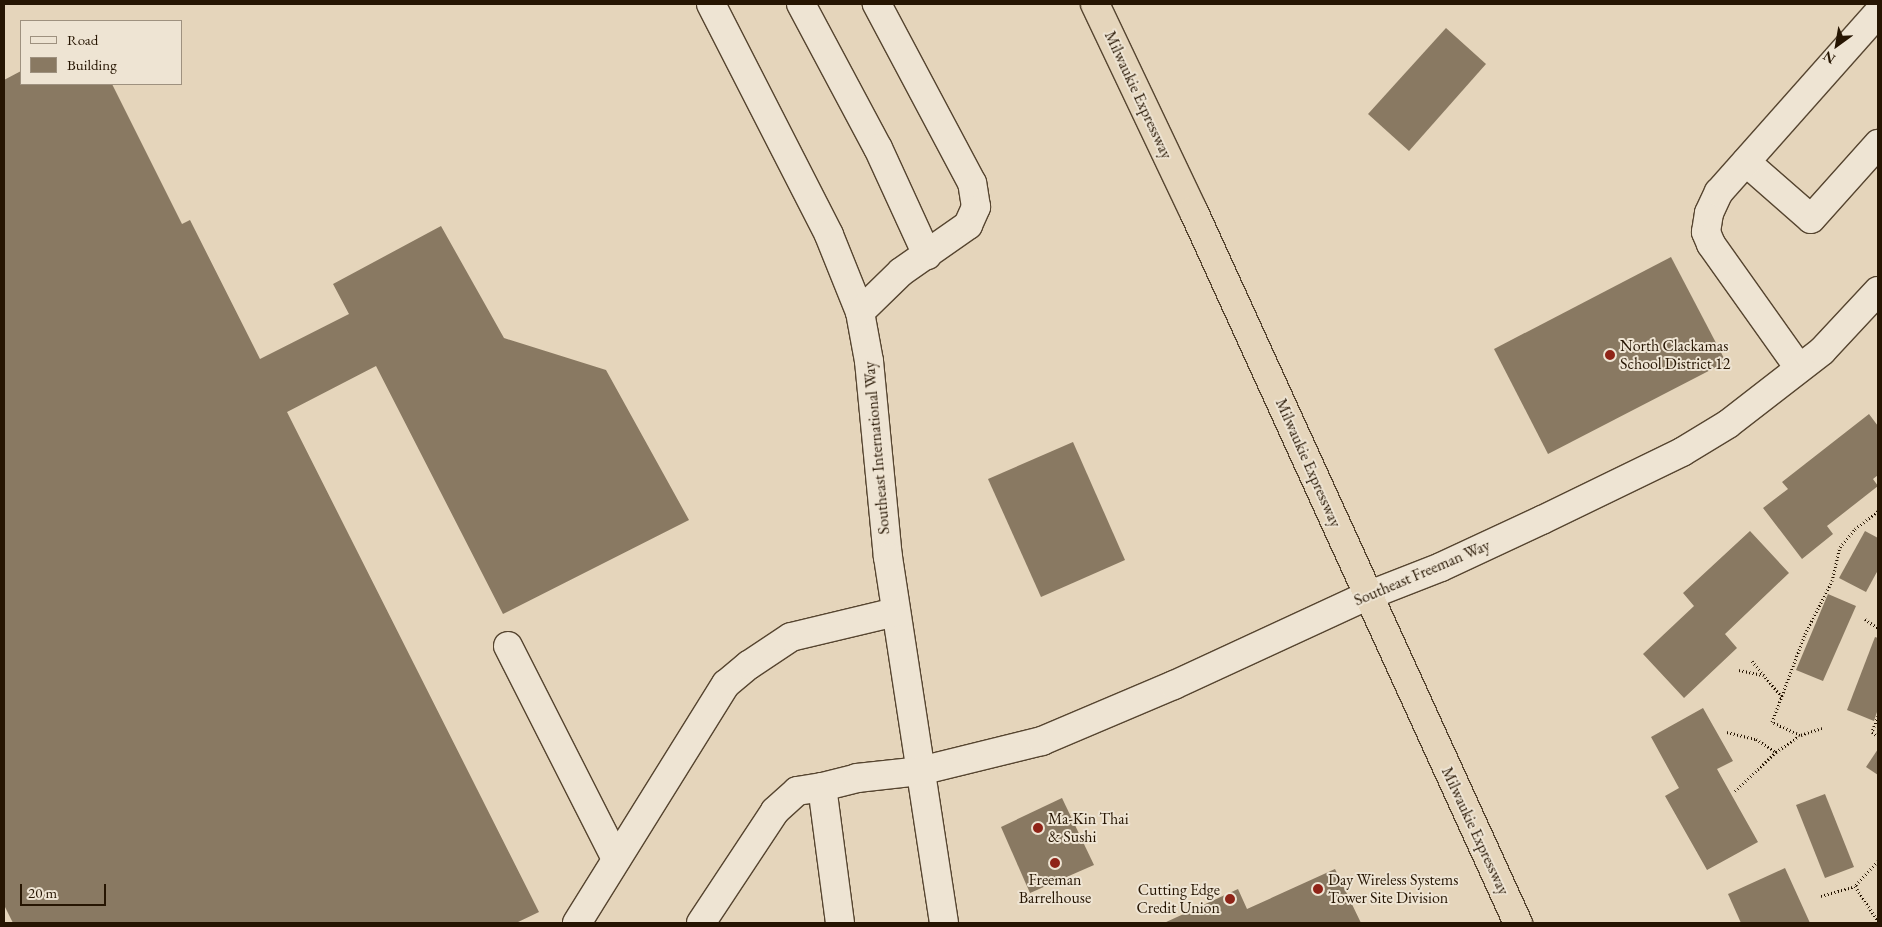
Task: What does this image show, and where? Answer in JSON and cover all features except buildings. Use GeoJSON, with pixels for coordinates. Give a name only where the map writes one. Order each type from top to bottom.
{"type":"FeatureCollection","features":[{"type":"Feature","properties":{"kind":"highway","name":"Milwaukie Expressway"},"geometry":{"type":"LineString","coordinates":[[1095,4],[1193,210],[1367,596],[1518,923]]}},
{"type":"Feature","properties":{"kind":"street","name":"Southeast International Way"},"geometry":{"type":"LineString","coordinates":[[711,4],[826,228],[860,312],[869,360],[896,612],[944,923]]}},
{"type":"Feature","properties":{"kind":"street"},"geometry":{"type":"LineString","coordinates":[[801,4],[878,148],[927,254]]}},
{"type":"Feature","properties":{"kind":"street"},"geometry":{"type":"LineString","coordinates":[[860,312],[901,272],[968,225],[976,206],[972,184],[877,4]]}},
{"type":"Feature","properties":{"kind":"street"},"geometry":{"type":"LineString","coordinates":[[1799,368],[1706,232],[1708,213],[1719,192],[1878,13]]}},
{"type":"Feature","properties":{"kind":"street"},"geometry":{"type":"LineString","coordinates":[[1746,162],[1811,219],[1878,144]]}},
{"type":"Feature","properties":{"kind":"street","name":"Southeast Freeman Way"},"geometry":{"type":"LineString","coordinates":[[701,923],[775,811],[796,791],[822,787],[857,778],[920,771],[1042,741],[1174,685],[1367,596],[1441,566],[1682,452],[1748,410],[1822,351],[1878,291]]}},
{"type":"Feature","properties":{"kind":"street"},"geometry":{"type":"LineString","coordinates":[[577,923],[710,706],[734,678],[791,637],[896,612]]}},
{"type":"Feature","properties":{"kind":"street"},"geometry":{"type":"LineString","coordinates":[[508,646],[616,859]]}},
{"type":"Feature","properties":{"kind":"street"},"geometry":{"type":"LineString","coordinates":[[822,787],[840,923]]}},
{"type":"Feature","properties":{"kind":"path"},"geometry":{"type":"LineString","coordinates":[[1800,735],[1772,722],[1805,634],[1832,581],[1840,547],[1855,529],[1878,511]]}},
{"type":"Feature","properties":{"kind":"path"},"geometry":{"type":"LineString","coordinates":[[1865,619],[1878,628]]}},
{"type":"Feature","properties":{"kind":"path"},"geometry":{"type":"LineString","coordinates":[[1752,661],[1782,697]]}},
{"type":"Feature","properties":{"kind":"path"},"geometry":{"type":"LineString","coordinates":[[1739,670],[1764,675]]}},
{"type":"Feature","properties":{"kind":"path"},"geometry":{"type":"LineString","coordinates":[[1878,716],[1872,732],[1878,736]]}},
{"type":"Feature","properties":{"kind":"path"},"geometry":{"type":"LineString","coordinates":[[1735,791],[1776,752],[1800,735],[1822,728]]}},
{"type":"Feature","properties":{"kind":"path"},"geometry":{"type":"LineString","coordinates":[[1728,732],[1756,739],[1776,752]]}},
{"type":"Feature","properties":{"kind":"path"},"geometry":{"type":"LineString","coordinates":[[1821,896],[1855,886],[1878,861]]}},
{"type":"Feature","properties":{"kind":"path"},"geometry":{"type":"LineString","coordinates":[[1855,886],[1878,921]]}},
{"type":"Feature","properties":{"kind":"place","name":"North Clackamas School District 12"},"geometry":{"type":"Point","coordinates":[1610,355]}},
{"type":"Feature","properties":{"kind":"place","name":"Ma-Kin Thai & Sushi"},"geometry":{"type":"Point","coordinates":[1038,828]}},
{"type":"Feature","properties":{"kind":"place","name":"Freeman Barrelhouse"},"geometry":{"type":"Point","coordinates":[1055,863]}},
{"type":"Feature","properties":{"kind":"place","name":"Day Wireless Systems Tower Site Division"},"geometry":{"type":"Point","coordinates":[1318,889]}},
{"type":"Feature","properties":{"kind":"place","name":"Cutting Edge Credit Union"},"geometry":{"type":"Point","coordinates":[1230,899]}}]}
